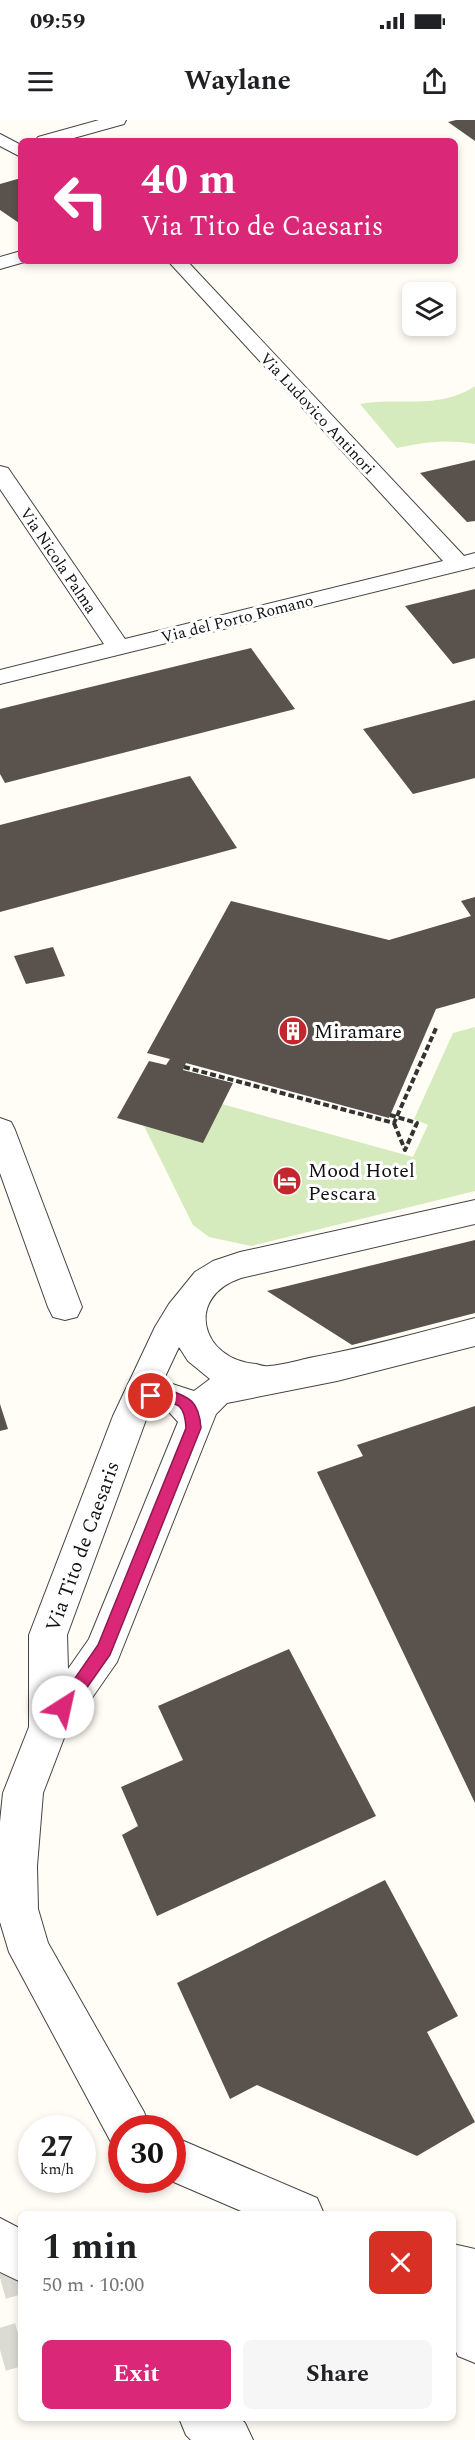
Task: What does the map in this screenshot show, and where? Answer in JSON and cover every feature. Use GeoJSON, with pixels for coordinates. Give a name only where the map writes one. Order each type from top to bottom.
{"type":"FeatureCollection","features":[{"type":"Feature","properties":{"kind":"street"},"geometry":{"type":"LineString","coordinates":[[55,138],[118,120]]}},
{"type":"Feature","properties":{"kind":"street"},"geometry":{"type":"LineString","coordinates":[[0,263],[18,258]]}},
{"type":"Feature","properties":{"kind":"street","name":"Via Ludovico Antinori"},"geometry":{"type":"LineString","coordinates":[[180,264],[467,562]]}},
{"type":"Feature","properties":{"kind":"street","name":"Via Nicola Palma"},"geometry":{"type":"LineString","coordinates":[[0,473],[117,647]]}},
{"type":"Feature","properties":{"kind":"street","name":"Via del Porto Romano"},"geometry":{"type":"LineString","coordinates":[[0,676],[467,562]]}},
{"type":"Feature","properties":{"kind":"street"},"geometry":{"type":"LineString","coordinates":[[0,1130],[65,1307]]}},
{"type":"Feature","properties":{"kind":"street","name":"Via Tito de Caesaris"},"geometry":{"type":"LineString","coordinates":[[50,1727],[48,1635],[130,1416],[167,1337],[207,1281],[225,1270],[240,1265],[475,1212]]}},
{"type":"Feature","properties":{"kind":"street","name":"Via Tito de Caesaris"},"geometry":{"type":"LineString","coordinates":[[195,1296],[188,1314],[190,1333],[199,1350],[214,1365],[234,1375],[256,1380],[279,1378]]}},
{"type":"Feature","properties":{"kind":"street","name":"Via Tito de Caesaris"},"geometry":{"type":"LineString","coordinates":[[121,2115],[30,1952],[17,1909],[16,1866],[8,1789],[105,1650],[194,1428],[194,1420],[202,1405],[217,1391],[337,1367],[475,1332]]}},
{"type":"Feature","properties":{"kind":"street"},"geometry":{"type":"LineString","coordinates":[[136,1406],[151,1396],[174,1397],[189,1407],[194,1420]]}},
{"type":"Feature","properties":{"kind":"street"},"geometry":{"type":"LineString","coordinates":[[186,2164],[294,2211]]}},
{"type":"Feature","properties":{"kind":"street"},"geometry":{"type":"LineString","coordinates":[[0,2241],[18,2256]]}},
{"type":"Feature","properties":{"kind":"street"},"geometry":{"type":"LineString","coordinates":[[456,2268],[475,2272]]}},
{"type":"Feature","properties":{"kind":"street"},"geometry":{"type":"LineString","coordinates":[[456,2306],[461,2310],[475,2339]]}},
{"type":"Feature","properties":{"kind":"street"},"geometry":{"type":"LineString","coordinates":[[206,2421],[228,2440]]}},
{"type":"Feature","properties":{"kind":"path"},"geometry":{"type":"LineString","coordinates":[[390,1115],[417,1123],[405,1150],[394,1124],[437,1026]]}},
{"type":"Feature","properties":{"kind":"path"},"geometry":{"type":"LineString","coordinates":[[184,1067],[394,1124]]}},
{"type":"Feature","properties":{"kind":"green space"},"geometry":{"type":"Polygon","coordinates":[[[475,386],[475,444],[436,442],[397,448],[360,404],[448,398],[475,386]]]}},
{"type":"Feature","properties":{"kind":"green space"},"geometry":{"type":"Polygon","coordinates":[[[475,1027],[475,1191],[251,1246],[209,1237],[193,1225],[144,1126],[203,1142],[222,1104],[413,1157],[428,1125],[414,1119],[453,1033],[475,1027]]]}},
{"type":"Feature","properties":{"kind":"building"},"geometry":{"type":"Polygon","coordinates":[[[475,120],[475,141],[448,122],[475,120]]]}},
{"type":"Feature","properties":{"kind":"building"},"geometry":{"type":"Polygon","coordinates":[[[18,179],[18,222],[0,210],[0,184],[18,179]]]}},
{"type":"Feature","properties":{"kind":"building"},"geometry":{"type":"Polygon","coordinates":[[[475,460],[475,521],[467,522],[420,473],[475,460]]]}},
{"type":"Feature","properties":{"kind":"building"},"geometry":{"type":"Polygon","coordinates":[[[475,589],[475,658],[453,664],[405,606],[475,589]]]}},
{"type":"Feature","properties":{"kind":"building"},"geometry":{"type":"Polygon","coordinates":[[[251,648],[295,709],[5,783],[0,774],[0,709],[251,648]]]}},
{"type":"Feature","properties":{"kind":"building"},"geometry":{"type":"Polygon","coordinates":[[[475,700],[475,778],[413,794],[363,729],[475,700]]]}},
{"type":"Feature","properties":{"kind":"building"},"geometry":{"type":"Polygon","coordinates":[[[190,776],[237,848],[0,912],[0,825],[190,776]]]}},
{"type":"Feature","properties":{"kind":"building","name":"Miramare"},"geometry":{"type":"Polygon","coordinates":[[[475,897],[475,998],[436,1009],[389,1118],[186,1063],[183,1070],[233,1083],[203,1143],[117,1118],[149,1061],[166,1065],[170,1059],[147,1053],[231,901],[389,940],[471,916],[461,901],[475,897]]]}},
{"type":"Feature","properties":{"kind":"building"},"geometry":{"type":"Polygon","coordinates":[[[53,947],[65,976],[26,984],[14,956],[53,947]]]}},
{"type":"Feature","properties":{"kind":"building"},"geometry":{"type":"Polygon","coordinates":[[[475,1240],[475,1313],[352,1345],[267,1291],[475,1240]]]}},
{"type":"Feature","properties":{"kind":"building"},"geometry":{"type":"Polygon","coordinates":[[[0,1404],[8,1429],[0,1431],[0,1404]]]}},
{"type":"Feature","properties":{"kind":"building"},"geometry":{"type":"Polygon","coordinates":[[[475,1406],[475,1803],[317,1472],[363,1456],[357,1445],[475,1406]]]}},
{"type":"Feature","properties":{"kind":"building"},"geometry":{"type":"Polygon","coordinates":[[[289,1649],[376,1816],[157,1916],[122,1835],[138,1826],[121,1787],[183,1760],[158,1706],[289,1649]]]}},
{"type":"Feature","properties":{"kind":"building"},"geometry":{"type":"Polygon","coordinates":[[[385,1880],[458,2016],[427,2032],[475,2122],[417,2156],[257,2085],[230,2099],[177,1983],[385,1880]]]}},
{"type":"Feature","properties":{"kind":"tunnel"},"geometry":{"type":"LineString","coordinates":[[0,2278],[18,2273]]}},
{"type":"Feature","properties":{"kind":"tunnel"},"geometry":{"type":"LineString","coordinates":[[0,2350],[18,2345]]}},
{"type":"Feature","properties":{"kind":"place","name":"Miramare"},"geometry":{"type":"Point","coordinates":[293,1031]}},
{"type":"Feature","properties":{"kind":"place","name":"Mood Hotel Pescara"},"geometry":{"type":"Point","coordinates":[287,1181]}},
{"type":"Feature","properties":{"kind":"route"},"geometry":{"type":"LineString","coordinates":[[63,1707],[105,1650],[194,1428],[192,1413],[182,1401],[166,1395],[151,1396]]}}]}
